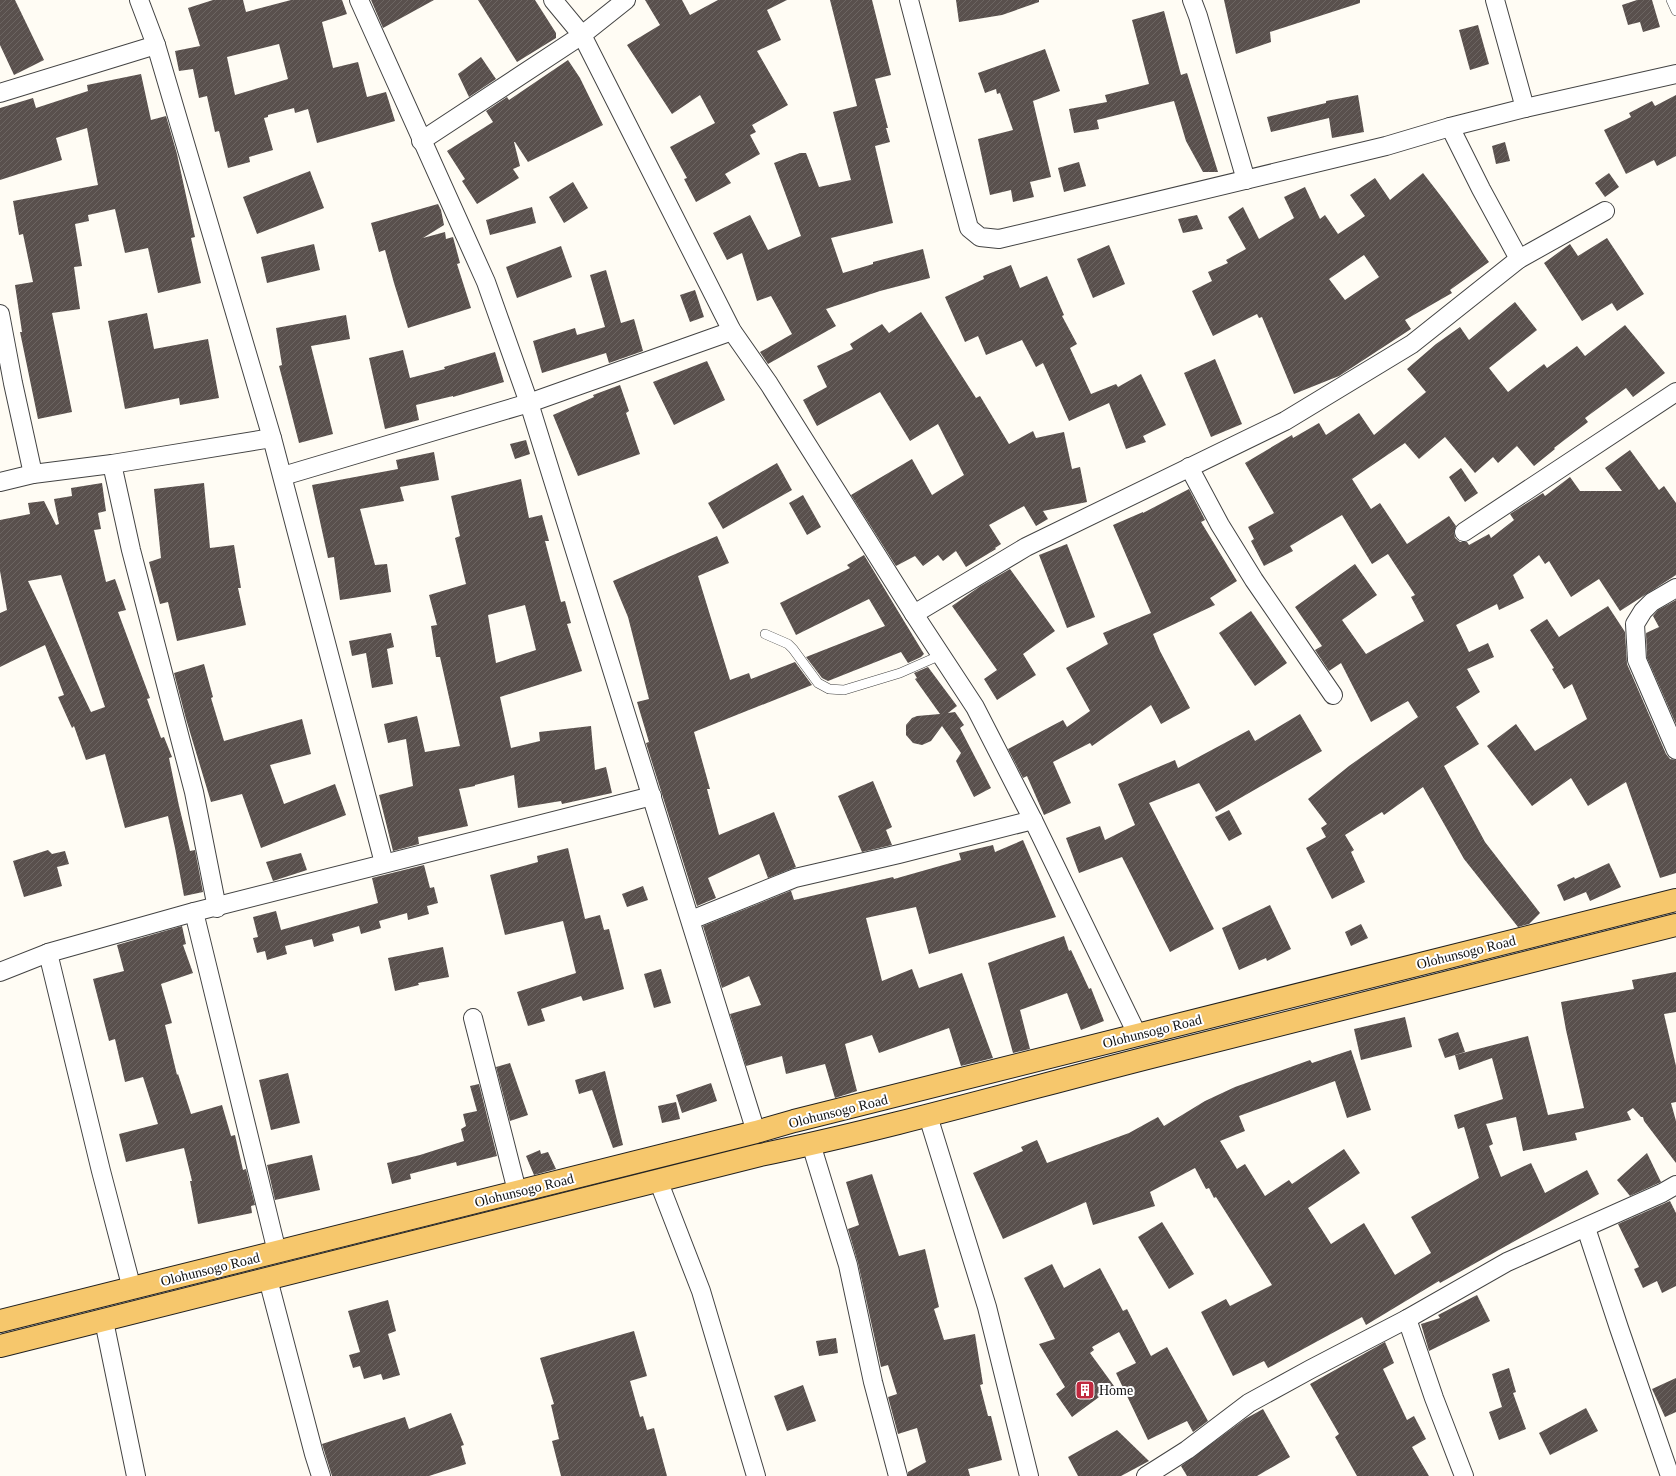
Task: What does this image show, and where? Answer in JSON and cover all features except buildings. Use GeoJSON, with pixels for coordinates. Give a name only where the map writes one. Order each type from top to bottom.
{"type":"FeatureCollection","features":[{"type":"Feature","properties":{"kind":"main road","name":"Olohunsogo Road"},"geometry":{"type":"LineString","coordinates":[[0,1322],[756,1132],[1136,1034],[1676,900]]}},
{"type":"Feature","properties":{"kind":"main road","name":"Olohunsogo Road"},"geometry":{"type":"LineString","coordinates":[[0,1346],[658,1180],[928,1116],[1144,1059],[1676,925]]}},
{"type":"Feature","properties":{"kind":"main road"},"geometry":{"type":"LineString","coordinates":[[1430,961],[1434,986]]}},
{"type":"Feature","properties":{"kind":"street"},"geometry":{"type":"LineString","coordinates":[[139,0],[156,45],[283,476],[384,863]]}},
{"type":"Feature","properties":{"kind":"street"},"geometry":{"type":"LineString","coordinates":[[359,0],[421,141],[486,282],[529,403],[756,1132]]}},
{"type":"Feature","properties":{"kind":"street"},"geometry":{"type":"LineString","coordinates":[[553,0],[582,35],[732,331],[769,384],[914,614],[975,707],[1033,820],[1136,1034]]}},
{"type":"Feature","properties":{"kind":"street"},"geometry":{"type":"LineString","coordinates":[[421,141],[582,35],[626,0]]}},
{"type":"Feature","properties":{"kind":"street"},"geometry":{"type":"LineString","coordinates":[[909,0],[969,228],[980,237],[1000,239],[1386,146],[1450,127],[1525,108],[1676,74]]}},
{"type":"Feature","properties":{"kind":"street"},"geometry":{"type":"LineString","coordinates":[[1192,0],[1246,180]]}},
{"type":"Feature","properties":{"kind":"street"},"geometry":{"type":"LineString","coordinates":[[1495,0],[1525,108]]}},
{"type":"Feature","properties":{"kind":"street"},"geometry":{"type":"LineString","coordinates":[[0,93],[156,45]]}},
{"type":"Feature","properties":{"kind":"street"},"geometry":{"type":"LineString","coordinates":[[1450,127],[1481,189],[1519,259]]}},
{"type":"Feature","properties":{"kind":"street"},"geometry":{"type":"LineString","coordinates":[[914,614],[1026,547],[1285,421],[1412,344],[1519,259],[1605,211]]}},
{"type":"Feature","properties":{"kind":"street"},"geometry":{"type":"LineString","coordinates":[[0,314],[13,383],[33,474]]}},
{"type":"Feature","properties":{"kind":"street"},"geometry":{"type":"LineString","coordinates":[[283,476],[529,403],[732,331]]}},
{"type":"Feature","properties":{"kind":"street"},"geometry":{"type":"LineString","coordinates":[[1464,532],[1676,392]]}},
{"type":"Feature","properties":{"kind":"street"},"geometry":{"type":"LineString","coordinates":[[0,482],[33,474],[112,464],[272,438]]}},
{"type":"Feature","properties":{"kind":"street"},"geometry":{"type":"LineString","coordinates":[[112,464],[131,550],[194,792],[217,908]]}},
{"type":"Feature","properties":{"kind":"street"},"geometry":{"type":"LineString","coordinates":[[1188,467],[1220,525],[1254,580],[1333,695]]}},
{"type":"Feature","properties":{"kind":"street"},"geometry":{"type":"LineString","coordinates":[[1676,588],[1652,602],[1643,611],[1635,624],[1637,660],[1676,750]]}},
{"type":"Feature","properties":{"kind":"street"},"geometry":{"type":"LineString","coordinates":[[0,972],[48,953],[194,912],[217,908],[384,863],[652,796]]}},
{"type":"Feature","properties":{"kind":"street"},"geometry":{"type":"LineString","coordinates":[[691,920],[795,878],[899,854],[1033,820]]}},
{"type":"Feature","properties":{"kind":"street"},"geometry":{"type":"LineString","coordinates":[[194,912],[277,1252]]}},
{"type":"Feature","properties":{"kind":"street"},"geometry":{"type":"LineString","coordinates":[[48,953],[99,1164],[132,1288]]}},
{"type":"Feature","properties":{"kind":"street"},"geometry":{"type":"LineString","coordinates":[[473,1018],[517,1191]]}},
{"type":"Feature","properties":{"kind":"street"},"geometry":{"type":"LineString","coordinates":[[928,1116],[987,1307],[1029,1476]]}},
{"type":"Feature","properties":{"kind":"street"},"geometry":{"type":"LineString","coordinates":[[811,1144],[848,1265],[873,1382],[898,1476]]}},
{"type":"Feature","properties":{"kind":"street"},"geometry":{"type":"LineString","coordinates":[[658,1180],[701,1291],[756,1476]]}},
{"type":"Feature","properties":{"kind":"street"},"geometry":{"type":"LineString","coordinates":[[1146,1476],[1187,1450],[1249,1403],[1407,1319],[1508,1262],[1662,1194],[1676,1185]]}},
{"type":"Feature","properties":{"kind":"street"},"geometry":{"type":"LineString","coordinates":[[1586,1228],[1670,1476]]}},
{"type":"Feature","properties":{"kind":"street"},"geometry":{"type":"LineString","coordinates":[[268,1279],[321,1476]]}},
{"type":"Feature","properties":{"kind":"street"},"geometry":{"type":"LineString","coordinates":[[1407,1319],[1434,1398],[1464,1476]]}},
{"type":"Feature","properties":{"kind":"street"},"geometry":{"type":"LineString","coordinates":[[104,1321],[136,1476]]}},
{"type":"Feature","properties":{"kind":"lane"},"geometry":{"type":"LineString","coordinates":[[1670,0],[1676,11]]}},
{"type":"Feature","properties":{"kind":"lane"},"geometry":{"type":"LineString","coordinates":[[765,634],[788,644],[794,649],[818,683],[829,688],[844,690],[900,673],[941,655]]}},
{"type":"Feature","properties":{"kind":"place","name":"Home"},"geometry":{"type":"Point","coordinates":[1085,1390]}}]}
